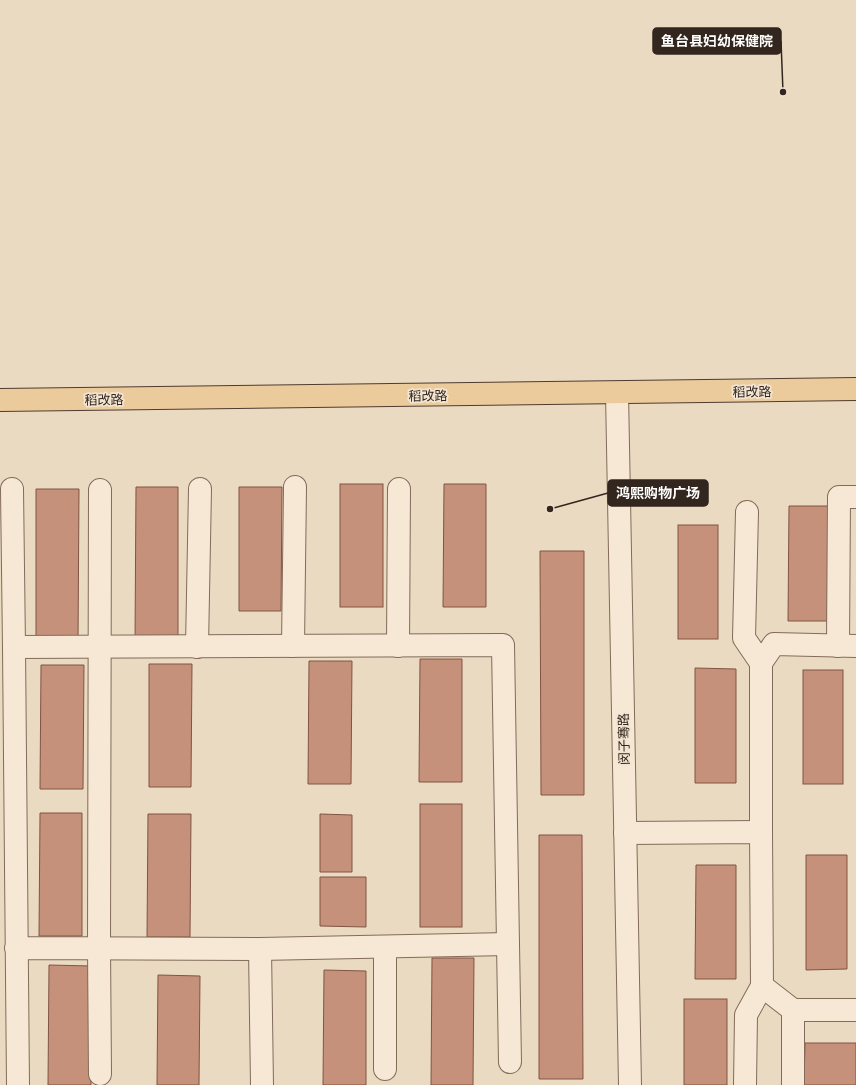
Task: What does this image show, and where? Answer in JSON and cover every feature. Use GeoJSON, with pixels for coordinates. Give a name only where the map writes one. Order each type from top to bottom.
{"type":"FeatureCollection","features":[{"type":"Feature","properties":{"kind":"main road","name":"稻改路"},"geometry":{"type":"LineString","coordinates":[[0,400],[856,389]]}},
{"type":"Feature","properties":{"kind":"street","name":"闵子骞路"},"geometry":{"type":"LineString","coordinates":[[617,393],[630,1085]]}},
{"type":"Feature","properties":{"kind":"street"},"geometry":{"type":"LineString","coordinates":[[293,646],[295,487]]}},
{"type":"Feature","properties":{"kind":"street"},"geometry":{"type":"LineString","coordinates":[[12,489],[18,1085]]}},
{"type":"Feature","properties":{"kind":"street"},"geometry":{"type":"LineString","coordinates":[[197,647],[200,489]]}},
{"type":"Feature","properties":{"kind":"street"},"geometry":{"type":"LineString","coordinates":[[398,646],[399,489]]}},
{"type":"Feature","properties":{"kind":"street"},"geometry":{"type":"LineString","coordinates":[[100,490],[100,1074]]}},
{"type":"Feature","properties":{"kind":"street"},"geometry":{"type":"LineString","coordinates":[[761,663],[774,644],[847,646],[839,497],[856,497]]}},
{"type":"Feature","properties":{"kind":"street"},"geometry":{"type":"LineString","coordinates":[[745,1085],[746,1015],[762,986],[761,663],[744,638],[747,512]]}},
{"type":"Feature","properties":{"kind":"street"},"geometry":{"type":"LineString","coordinates":[[14,647],[503,646],[510,1062]]}},
{"type":"Feature","properties":{"kind":"street"},"geometry":{"type":"LineString","coordinates":[[625,834],[761,832]]}},
{"type":"Feature","properties":{"kind":"street"},"geometry":{"type":"LineString","coordinates":[[16,948],[260,949],[508,944]]}},
{"type":"Feature","properties":{"kind":"street"},"geometry":{"type":"LineString","coordinates":[[384,1069],[385,947]]}},
{"type":"Feature","properties":{"kind":"street"},"geometry":{"type":"LineString","coordinates":[[260,949],[262,1085]]}},
{"type":"Feature","properties":{"kind":"street"},"geometry":{"type":"LineString","coordinates":[[762,986],[793,1010],[856,1010]]}},
{"type":"Feature","properties":{"kind":"street"},"geometry":{"type":"LineString","coordinates":[[793,1010],[793,1085]]}},
{"type":"Feature","properties":{"kind":"building"},"geometry":{"type":"Polygon","coordinates":[[[340,484],[383,484],[383,607],[340,607],[340,484]]]}},
{"type":"Feature","properties":{"kind":"building"},"geometry":{"type":"Polygon","coordinates":[[[444,484],[486,484],[486,607],[443,607],[444,484]]]}},
{"type":"Feature","properties":{"kind":"building"},"geometry":{"type":"Polygon","coordinates":[[[136,487],[178,487],[178,643],[135,643],[136,487]]]}},
{"type":"Feature","properties":{"kind":"building"},"geometry":{"type":"Polygon","coordinates":[[[239,487],[282,487],[281,611],[239,611],[239,487]]]}},
{"type":"Feature","properties":{"kind":"building"},"geometry":{"type":"Polygon","coordinates":[[[36,489],[79,489],[78,645],[36,644],[36,489]]]}},
{"type":"Feature","properties":{"kind":"building"},"geometry":{"type":"Polygon","coordinates":[[[789,506],[830,506],[829,621],[788,621],[789,506]]]}},
{"type":"Feature","properties":{"kind":"building"},"geometry":{"type":"Polygon","coordinates":[[[678,525],[718,525],[718,639],[678,639],[678,525]]]}},
{"type":"Feature","properties":{"kind":"building"},"geometry":{"type":"Polygon","coordinates":[[[540,551],[584,551],[584,795],[541,795],[540,551]]]}},
{"type":"Feature","properties":{"kind":"building"},"geometry":{"type":"Polygon","coordinates":[[[420,659],[462,659],[462,782],[419,782],[420,659]]]}},
{"type":"Feature","properties":{"kind":"building"},"geometry":{"type":"Polygon","coordinates":[[[309,661],[352,661],[351,784],[308,784],[309,661]]]}},
{"type":"Feature","properties":{"kind":"building"},"geometry":{"type":"Polygon","coordinates":[[[149,664],[192,664],[191,787],[149,787],[149,664]]]}},
{"type":"Feature","properties":{"kind":"building"},"geometry":{"type":"Polygon","coordinates":[[[41,665],[84,665],[83,789],[40,789],[41,665]]]}},
{"type":"Feature","properties":{"kind":"building"},"geometry":{"type":"Polygon","coordinates":[[[695,668],[736,669],[736,783],[695,783],[695,668]]]}},
{"type":"Feature","properties":{"kind":"building"},"geometry":{"type":"Polygon","coordinates":[[[803,670],[843,670],[843,784],[803,784],[803,670]]]}},
{"type":"Feature","properties":{"kind":"building"},"geometry":{"type":"Polygon","coordinates":[[[420,804],[462,804],[462,927],[420,927],[420,804]]]}},
{"type":"Feature","properties":{"kind":"building"},"geometry":{"type":"Polygon","coordinates":[[[40,813],[82,813],[82,936],[39,936],[40,813]]]}},
{"type":"Feature","properties":{"kind":"building"},"geometry":{"type":"Polygon","coordinates":[[[148,814],[191,814],[190,937],[147,937],[148,814]]]}},
{"type":"Feature","properties":{"kind":"building"},"geometry":{"type":"Polygon","coordinates":[[[320,814],[352,815],[352,872],[320,872],[320,814]]]}},
{"type":"Feature","properties":{"kind":"building"},"geometry":{"type":"Polygon","coordinates":[[[539,835],[582,835],[583,1079],[539,1079],[539,835]]]}},
{"type":"Feature","properties":{"kind":"building"},"geometry":{"type":"Polygon","coordinates":[[[806,855],[847,855],[847,969],[806,970],[806,855]]]}},
{"type":"Feature","properties":{"kind":"building"},"geometry":{"type":"Polygon","coordinates":[[[696,865],[736,865],[736,979],[695,979],[696,865]]]}},
{"type":"Feature","properties":{"kind":"building"},"geometry":{"type":"Polygon","coordinates":[[[320,877],[366,877],[366,927],[320,926],[320,877]]]}},
{"type":"Feature","properties":{"kind":"building"},"geometry":{"type":"Polygon","coordinates":[[[432,958],[474,958],[473,1085],[431,1085],[432,958]]]}},
{"type":"Feature","properties":{"kind":"building"},"geometry":{"type":"Polygon","coordinates":[[[49,965],[91,966],[91,1085],[48,1085],[49,965]]]}},
{"type":"Feature","properties":{"kind":"building"},"geometry":{"type":"Polygon","coordinates":[[[324,970],[366,971],[366,1085],[323,1085],[324,970]]]}},
{"type":"Feature","properties":{"kind":"building"},"geometry":{"type":"Polygon","coordinates":[[[158,975],[200,976],[199,1085],[157,1085],[158,975]]]}},
{"type":"Feature","properties":{"kind":"building"},"geometry":{"type":"Polygon","coordinates":[[[684,999],[727,999],[727,1085],[684,1085],[684,999]]]}},
{"type":"Feature","properties":{"kind":"building"},"geometry":{"type":"Polygon","coordinates":[[[805,1043],[856,1043],[856,1085],[804,1085],[805,1043]]]}},
{"type":"Feature","properties":{"kind":"place","name":"鱼台县妇幼保健院"},"geometry":{"type":"Point","coordinates":[783,92]}},
{"type":"Feature","properties":{"kind":"place","name":"鸿熙购物广场"},"geometry":{"type":"Point","coordinates":[550,509]}}]}
